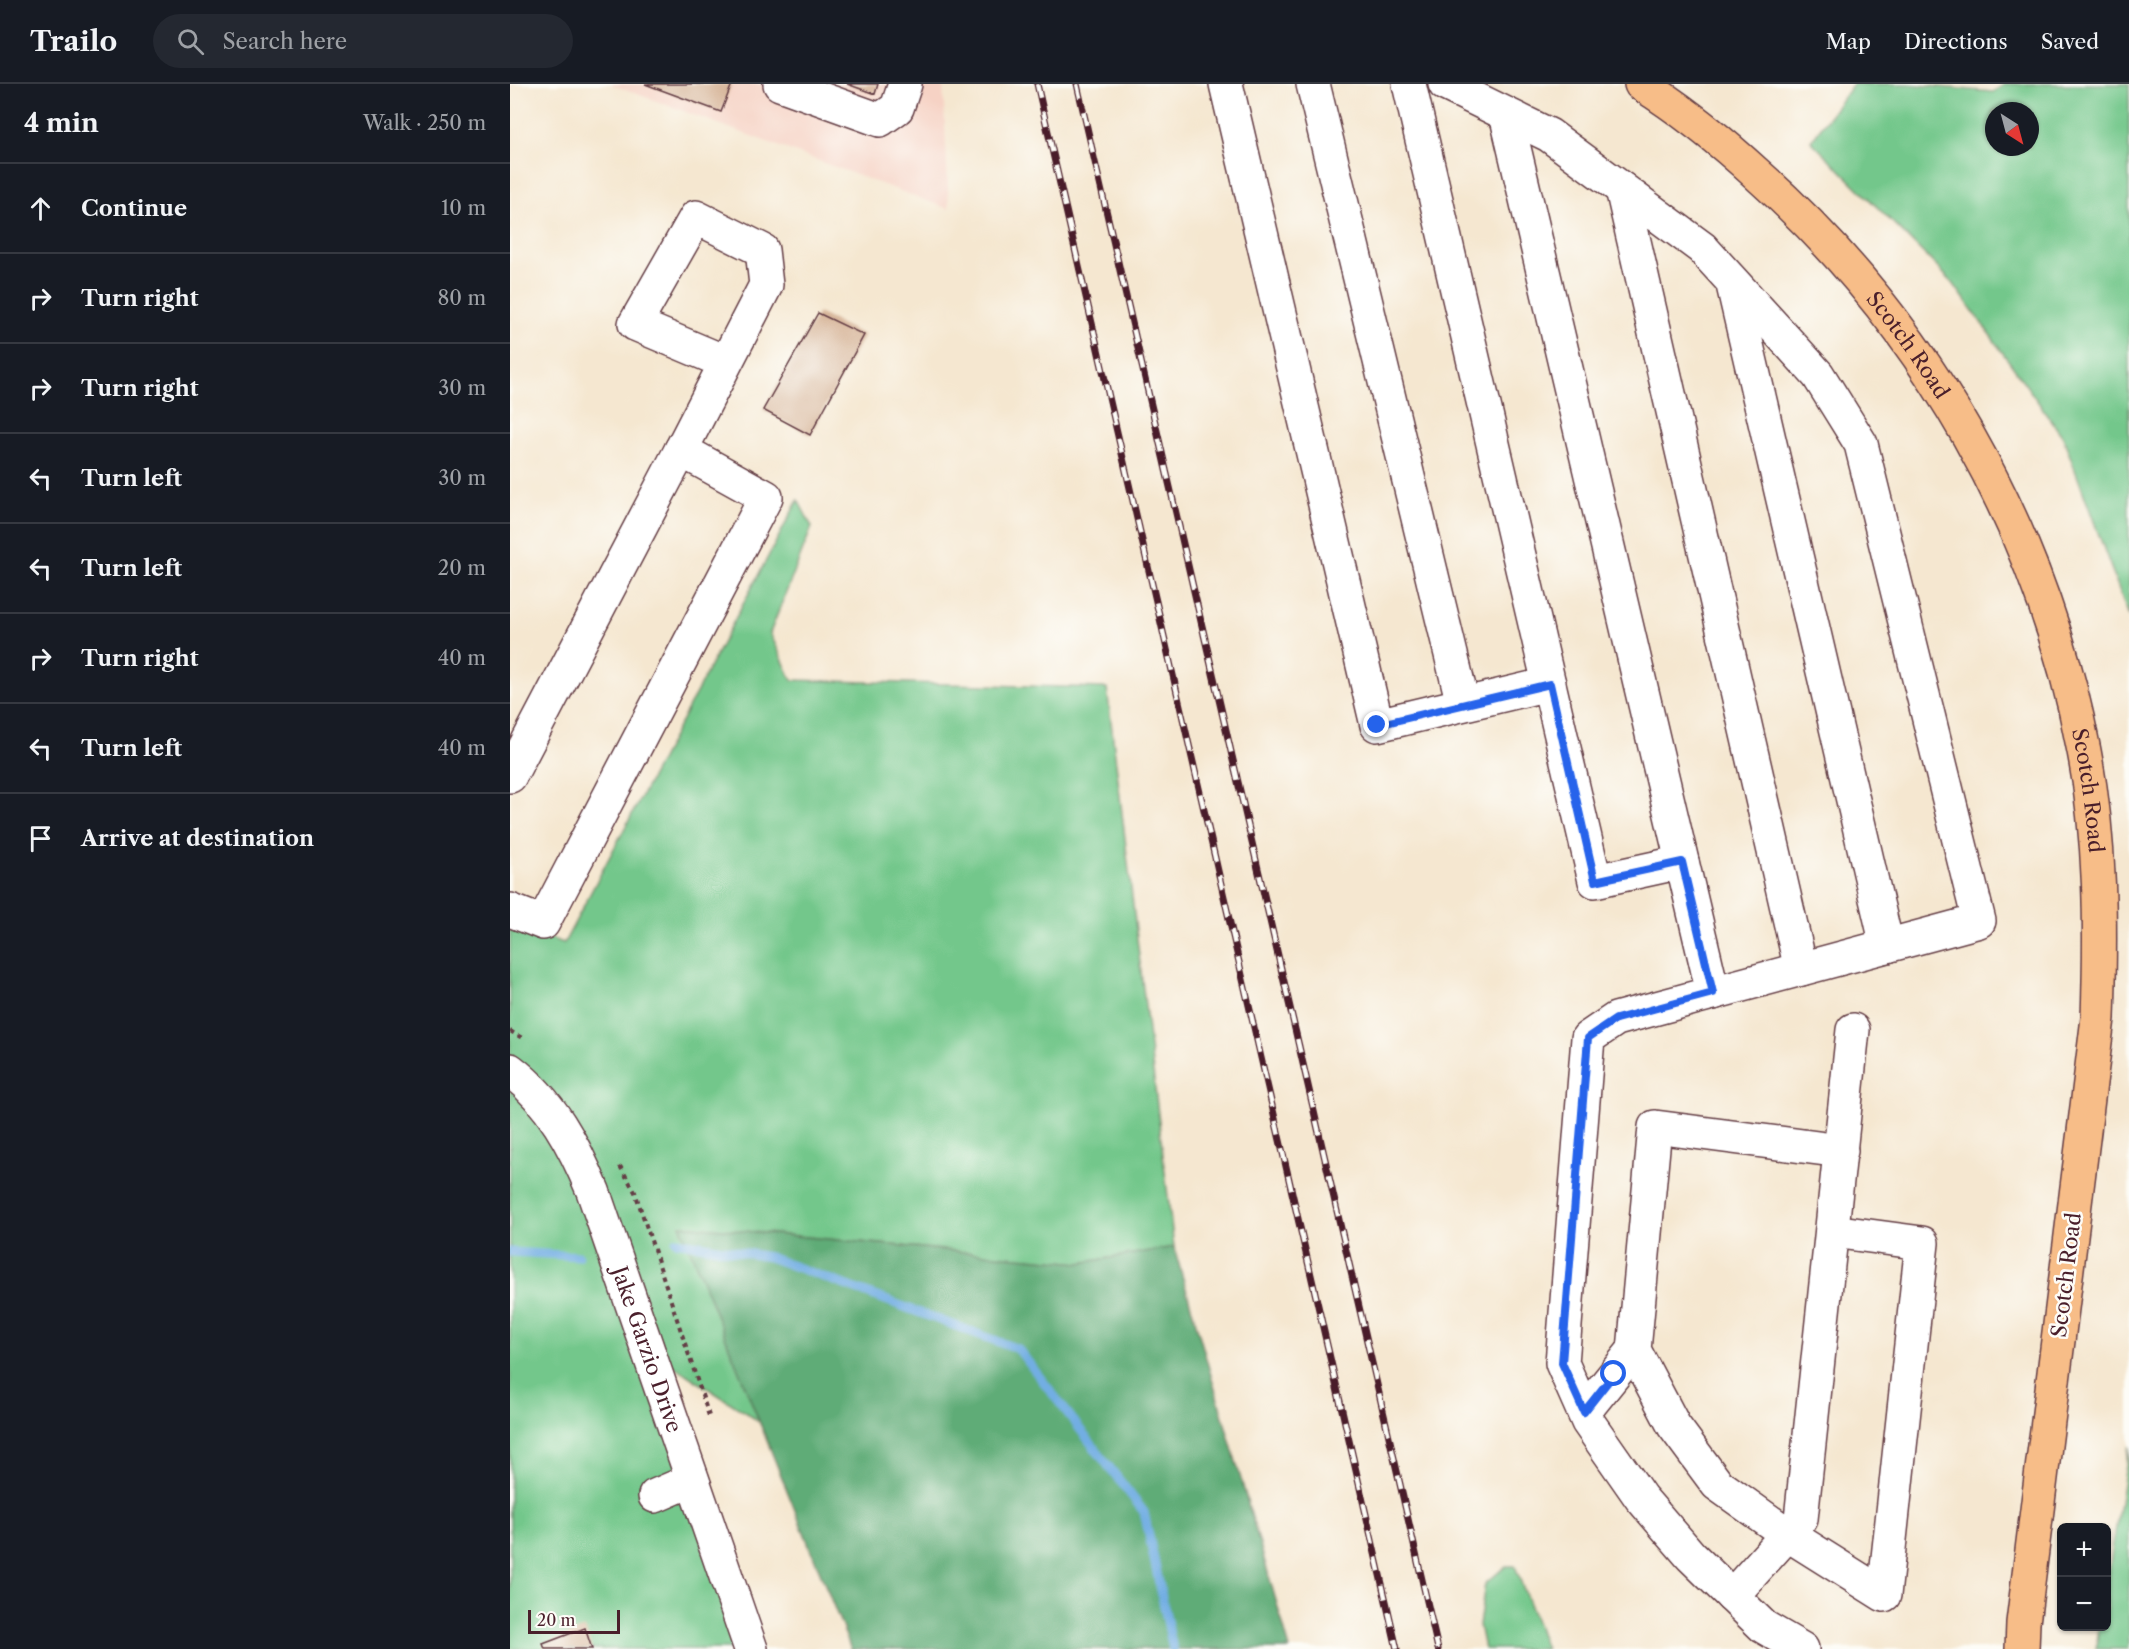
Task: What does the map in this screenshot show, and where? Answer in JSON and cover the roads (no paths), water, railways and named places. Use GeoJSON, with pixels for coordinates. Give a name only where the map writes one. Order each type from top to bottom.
{"type":"FeatureCollection","features":[{"type":"Feature","properties":{"kind":"main road","name":"Scotch Road"},"geometry":{"type":"LineString","coordinates":[[1641,84],[1729,148],[1795,208],[1856,273],[1911,343],[1960,418],[2001,497],[2036,579],[2064,664],[2084,751],[2096,839],[2101,928],[2098,1018],[2023,1623],[2022,1649]]}},
{"type":"Feature","properties":{"kind":"lane"},"geometry":{"type":"LineString","coordinates":[[780,84],[880,120],[897,108],[905,84]]}},
{"type":"Feature","properties":{"kind":"lane"},"geometry":{"type":"LineString","coordinates":[[1227,84],[1377,725],[1550,684]]}},
{"type":"Feature","properties":{"kind":"lane"},"geometry":{"type":"LineString","coordinates":[[1313,84],[1463,704]]}},
{"type":"Feature","properties":{"kind":"lane"},"geometry":{"type":"LineString","coordinates":[[1409,84],[1595,881],[1682,862]]}},
{"type":"Feature","properties":{"kind":"lane"},"geometry":{"type":"LineString","coordinates":[[1445,84],[1549,135],[1702,248],[1818,375],[1861,444],[1979,921],[1616,1019],[1588,1038],[1562,1363],[1588,1422],[1641,1498],[1691,1556],[1764,1627],[1802,1649]]}},
{"type":"Feature","properties":{"kind":"lane"},"geometry":{"type":"LineString","coordinates":[[1506,114],[1713,993]]}},
{"type":"Feature","properties":{"kind":"lane"},"geometry":{"type":"LineString","coordinates":[[1622,189],[1801,969]]}},
{"type":"Feature","properties":{"kind":"lane"},"geometry":{"type":"LineString","coordinates":[[510,776],[766,285],[762,250],[696,218],[635,324],[725,362]]}},
{"type":"Feature","properties":{"kind":"lane"},"geometry":{"type":"LineString","coordinates":[[1732,281],[1887,946]]}},
{"type":"Feature","properties":{"kind":"lane"},"geometry":{"type":"LineString","coordinates":[[510,910],[543,923],[766,496],[681,450]]}},
{"type":"Feature","properties":{"kind":"lane"},"geometry":{"type":"LineString","coordinates":[[1732,1596],[1801,1519],[1853,1030]]}},
{"type":"Feature","properties":{"kind":"lane","name":"Jake Garzio Drive"},"geometry":{"type":"LineString","coordinates":[[510,1070],[552,1112],[576,1151],[593,1191],[751,1649]]}},
{"type":"Feature","properties":{"kind":"lane"},"geometry":{"type":"LineString","coordinates":[[1832,1232],[1922,1244],[1884,1595],[1787,1534],[1717,1484],[1674,1426],[1634,1350],[1655,1127],[1841,1151]]}},
{"type":"Feature","properties":{"kind":"lane"},"geometry":{"type":"LineString","coordinates":[[1584,1412],[1634,1350]]}},
{"type":"Feature","properties":{"kind":"lane"},"geometry":{"type":"LineString","coordinates":[[655,1496],[692,1480]]}},
{"type":"Feature","properties":{"kind":"waterway"},"geometry":{"type":"LineString","coordinates":[[676,1241],[769,1257],[1018,1349],[1144,1512],[1173,1649]]}},
{"type":"Feature","properties":{"kind":"waterway"},"geometry":{"type":"LineString","coordinates":[[510,1252],[579,1256]]}},
{"type":"Feature","properties":{"kind":"railway"},"geometry":{"type":"LineString","coordinates":[[1037,84],[1397,1649]]}},
{"type":"Feature","properties":{"kind":"railway"},"geometry":{"type":"LineString","coordinates":[[1077,84],[1438,1649]]}}]}
